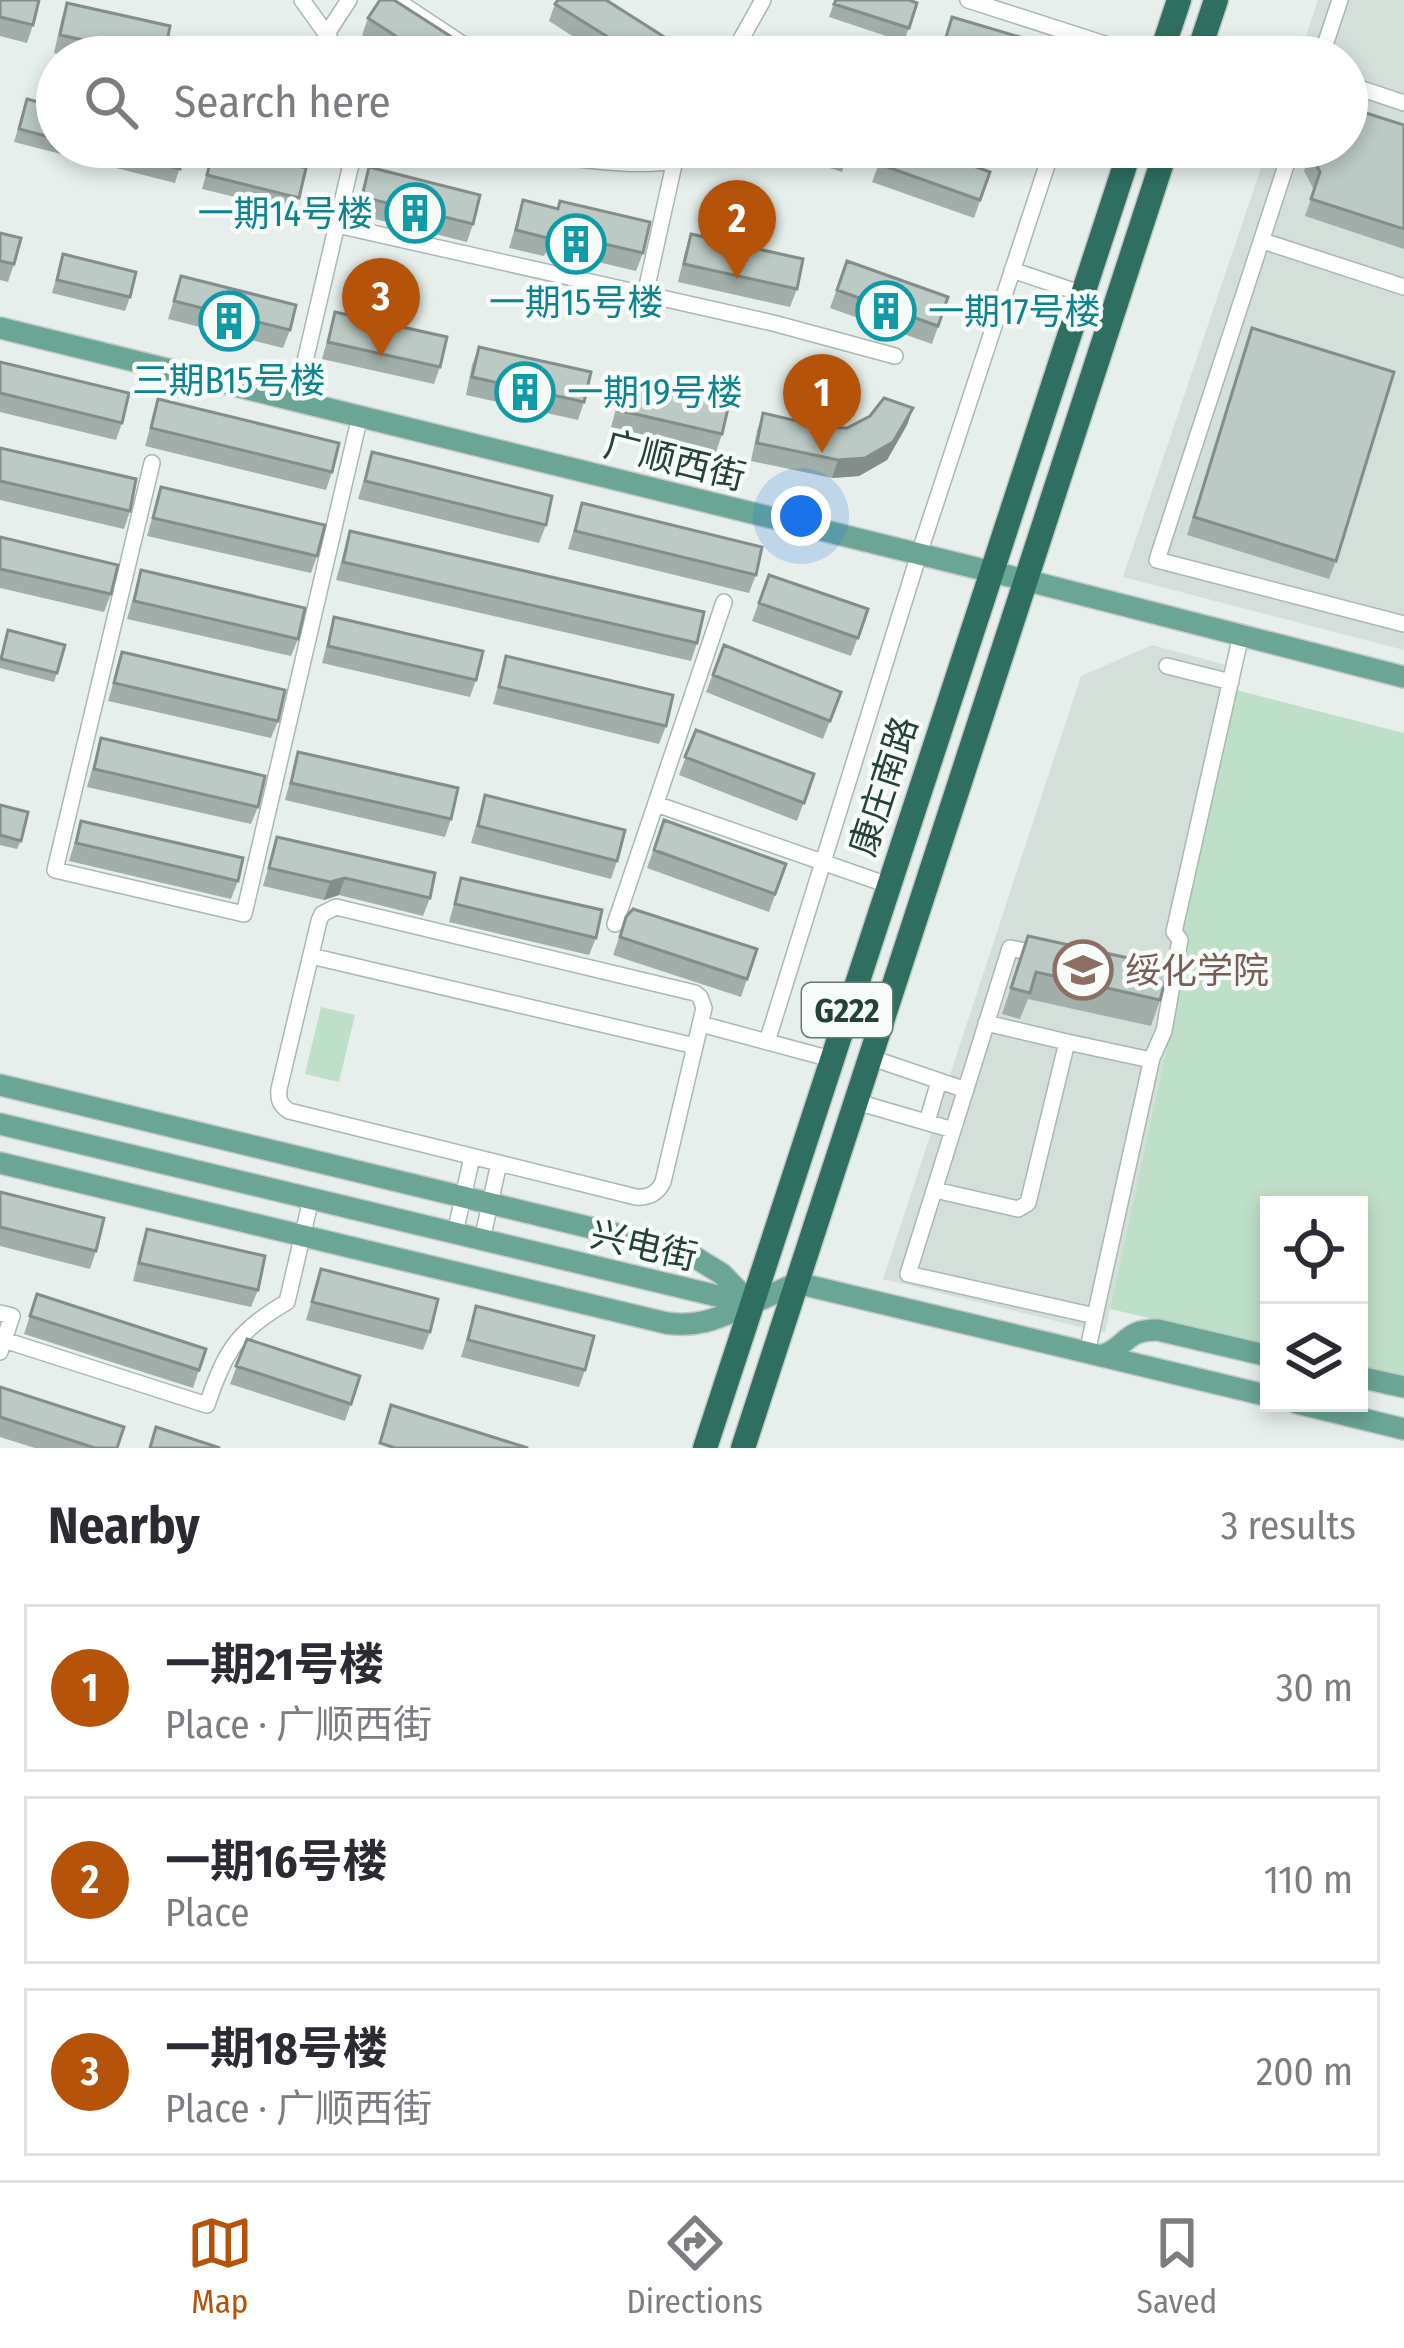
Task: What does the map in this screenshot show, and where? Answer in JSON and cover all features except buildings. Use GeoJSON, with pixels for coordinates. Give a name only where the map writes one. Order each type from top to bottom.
{"type":"FeatureCollection","features":[{"type":"Feature","properties":{"kind":"highway"},"geometry":{"type":"LineString","coordinates":[[1166,36],[1177,0]]}},
{"type":"Feature","properties":{"kind":"highway"},"geometry":{"type":"LineString","coordinates":[[1204,36],[1216,0]]}},
{"type":"Feature","properties":{"kind":"highway","name":"康庄南路"},"geometry":{"type":"LineString","coordinates":[[705,1448],[1124,168]]}},
{"type":"Feature","properties":{"kind":"highway","name":"康庄南路"},"geometry":{"type":"LineString","coordinates":[[743,1448],[1160,168]]}},
{"type":"Feature","properties":{"kind":"main road","name":"广顺西街"},"geometry":{"type":"LineString","coordinates":[[0,328],[1404,677]]}},
{"type":"Feature","properties":{"kind":"main road"},"geometry":{"type":"LineString","coordinates":[[0,1085],[683,1250],[722,1274],[751,1304]]}},
{"type":"Feature","properties":{"kind":"main road","name":"兴电街"},"geometry":{"type":"LineString","coordinates":[[0,1124],[751,1304]]}},
{"type":"Feature","properties":{"kind":"main road"},"geometry":{"type":"LineString","coordinates":[[0,1163],[667,1323],[709,1322],[797,1283],[1260,1394]]}},
{"type":"Feature","properties":{"kind":"main road"},"geometry":{"type":"LineString","coordinates":[[1094,1354],[1113,1352],[1136,1332],[1146,1330],[1260,1354]]}},
{"type":"Feature","properties":{"kind":"main road"},"geometry":{"type":"LineString","coordinates":[[1368,1379],[1404,1388]]}},
{"type":"Feature","properties":{"kind":"main road"},"geometry":{"type":"LineString","coordinates":[[1334,1412],[1404,1429]]}},
{"type":"Feature","properties":{"kind":"street"},"geometry":{"type":"LineString","coordinates":[[302,0],[326,35],[350,0]]}},
{"type":"Feature","properties":{"kind":"street"},"geometry":{"type":"LineString","coordinates":[[396,0],[450,36]]}},
{"type":"Feature","properties":{"kind":"street"},"geometry":{"type":"LineString","coordinates":[[743,36],[763,0]]}},
{"type":"Feature","properties":{"kind":"street"},"geometry":{"type":"LineString","coordinates":[[968,0],[1079,36]]}},
{"type":"Feature","properties":{"kind":"street"},"geometry":{"type":"LineString","coordinates":[[1328,36],[1340,0]]}},
{"type":"Feature","properties":{"kind":"street"},"geometry":{"type":"LineString","coordinates":[[1368,91],[1404,103]]}},
{"type":"Feature","properties":{"kind":"street"},"geometry":{"type":"LineString","coordinates":[[296,400],[351,168]]}},
{"type":"Feature","properties":{"kind":"street"},"geometry":{"type":"LineString","coordinates":[[645,295],[675,168]]}},
{"type":"Feature","properties":{"kind":"street"},"geometry":{"type":"LineString","coordinates":[[766,1042],[1046,168]]}},
{"type":"Feature","properties":{"kind":"street"},"geometry":{"type":"LineString","coordinates":[[1286,168],[1157,560],[1404,624]]}},
{"type":"Feature","properties":{"kind":"street"},"geometry":{"type":"LineString","coordinates":[[337,225],[773,323],[895,356]]}},
{"type":"Feature","properties":{"kind":"street"},"geometry":{"type":"LineString","coordinates":[[1263,241],[1404,287]]}},
{"type":"Feature","properties":{"kind":"street"},"geometry":{"type":"LineString","coordinates":[[1012,270],[1082,294]]}},
{"type":"Feature","properties":{"kind":"street"},"geometry":{"type":"LineString","coordinates":[[152,463],[55,870],[244,914],[360,416]]}},
{"type":"Feature","properties":{"kind":"street"},"geometry":{"type":"LineString","coordinates":[[615,924],[724,602]]}},
{"type":"Feature","properties":{"kind":"street"},"geometry":{"type":"LineString","coordinates":[[1094,1354],[1096,1316],[1151,1060],[1164,1031],[1174,984],[1180,940],[1174,932],[1241,635]]}},
{"type":"Feature","properties":{"kind":"street"},"geometry":{"type":"LineString","coordinates":[[1167,667],[1231,682]]}},
{"type":"Feature","properties":{"kind":"street"},"geometry":{"type":"LineString","coordinates":[[656,804],[888,885]]}},
{"type":"Feature","properties":{"kind":"street"},"geometry":{"type":"LineString","coordinates":[[336,908],[695,993],[704,1008],[700,1024],[663,1182],[650,1196],[636,1197],[289,1111],[278,1098],[322,914],[336,908]]}},
{"type":"Feature","properties":{"kind":"street"},"geometry":{"type":"LineString","coordinates":[[1056,958],[1010,947],[908,1274],[1096,1316]]}},
{"type":"Feature","properties":{"kind":"street"},"geometry":{"type":"LineString","coordinates":[[311,956],[695,1046]]}},
{"type":"Feature","properties":{"kind":"street"},"geometry":{"type":"LineString","coordinates":[[1150,979],[1174,984]]}},
{"type":"Feature","properties":{"kind":"street"},"geometry":{"type":"LineString","coordinates":[[986,1023],[1151,1060]]}},
{"type":"Feature","properties":{"kind":"street"},"geometry":{"type":"LineString","coordinates":[[700,1024],[831,1059]]}},
{"type":"Feature","properties":{"kind":"street"},"geometry":{"type":"LineString","coordinates":[[935,1190],[1018,1209],[1028,1203],[1067,1042]]}},
{"type":"Feature","properties":{"kind":"street"},"geometry":{"type":"LineString","coordinates":[[872,1058],[966,1090]]}},
{"type":"Feature","properties":{"kind":"street"},"geometry":{"type":"LineString","coordinates":[[927,1122],[939,1081]]}},
{"type":"Feature","properties":{"kind":"street"},"geometry":{"type":"LineString","coordinates":[[857,1102],[953,1130]]}},
{"type":"Feature","properties":{"kind":"street"},"geometry":{"type":"LineString","coordinates":[[455,1233],[472,1156]]}},
{"type":"Feature","properties":{"kind":"street"},"geometry":{"type":"LineString","coordinates":[[482,1240],[499,1163]]}},
{"type":"Feature","properties":{"kind":"street"},"geometry":{"type":"LineString","coordinates":[[0,1312],[12,1316],[2,1346],[208,1406],[216,1378],[236,1342],[254,1322],[287,1302],[311,1199]]}},
{"type":"Feature","properties":{"kind":"shaded area"},"geometry":{"type":"Polygon","coordinates":[[[1318,0],[1404,0],[1404,650],[1123,577],[1261,168],[1368,168],[1368,36],[1306,36],[1318,0]]]}},
{"type":"Feature","properties":{"kind":"shaded area","name":"绥化学院"},"geometry":{"type":"Polygon","coordinates":[[[1152,645],[1241,669],[1180,931],[1185,940],[1177,1000],[1105,1333],[883,1279],[1081,676],[1152,645]]]}},
{"type":"Feature","properties":{"kind":"green space"},"geometry":{"type":"Polygon","coordinates":[[[1236,690],[1404,733],[1404,1376],[1368,1368],[1368,1196],[1260,1196],[1260,1343],[1110,1309],[1177,1000],[1185,940],[1180,931],[1236,690]]]}},
{"type":"Feature","properties":{"kind":"green space"},"geometry":{"type":"Polygon","coordinates":[[[321,1007],[355,1015],[339,1082],[305,1074],[321,1007]]]}},
{"type":"Feature","properties":{"kind":"place","name":"一期14号楼"},"geometry":{"type":"Point","coordinates":[415,213]}},
{"type":"Feature","properties":{"kind":"place","name":"一期15号楼"},"geometry":{"type":"Point","coordinates":[576,244]}},
{"type":"Feature","properties":{"kind":"place","name":"一期16号楼"},"geometry":{"type":"Point","coordinates":[737,279]}},
{"type":"Feature","properties":{"kind":"place","name":"一期17号楼"},"geometry":{"type":"Point","coordinates":[886,311]}},
{"type":"Feature","properties":{"kind":"place","name":"三期B15号楼"},"geometry":{"type":"Point","coordinates":[229,321]}},
{"type":"Feature","properties":{"kind":"place","name":"一期18号楼"},"geometry":{"type":"Point","coordinates":[381,357]}},
{"type":"Feature","properties":{"kind":"place","name":"一期19号楼"},"geometry":{"type":"Point","coordinates":[525,392]}},
{"type":"Feature","properties":{"kind":"place","name":"一期21号楼"},"geometry":{"type":"Point","coordinates":[822,453]}},
{"type":"Feature","properties":{"kind":"place","name":"绥化学院"},"geometry":{"type":"Point","coordinates":[1083,970]}}]}
